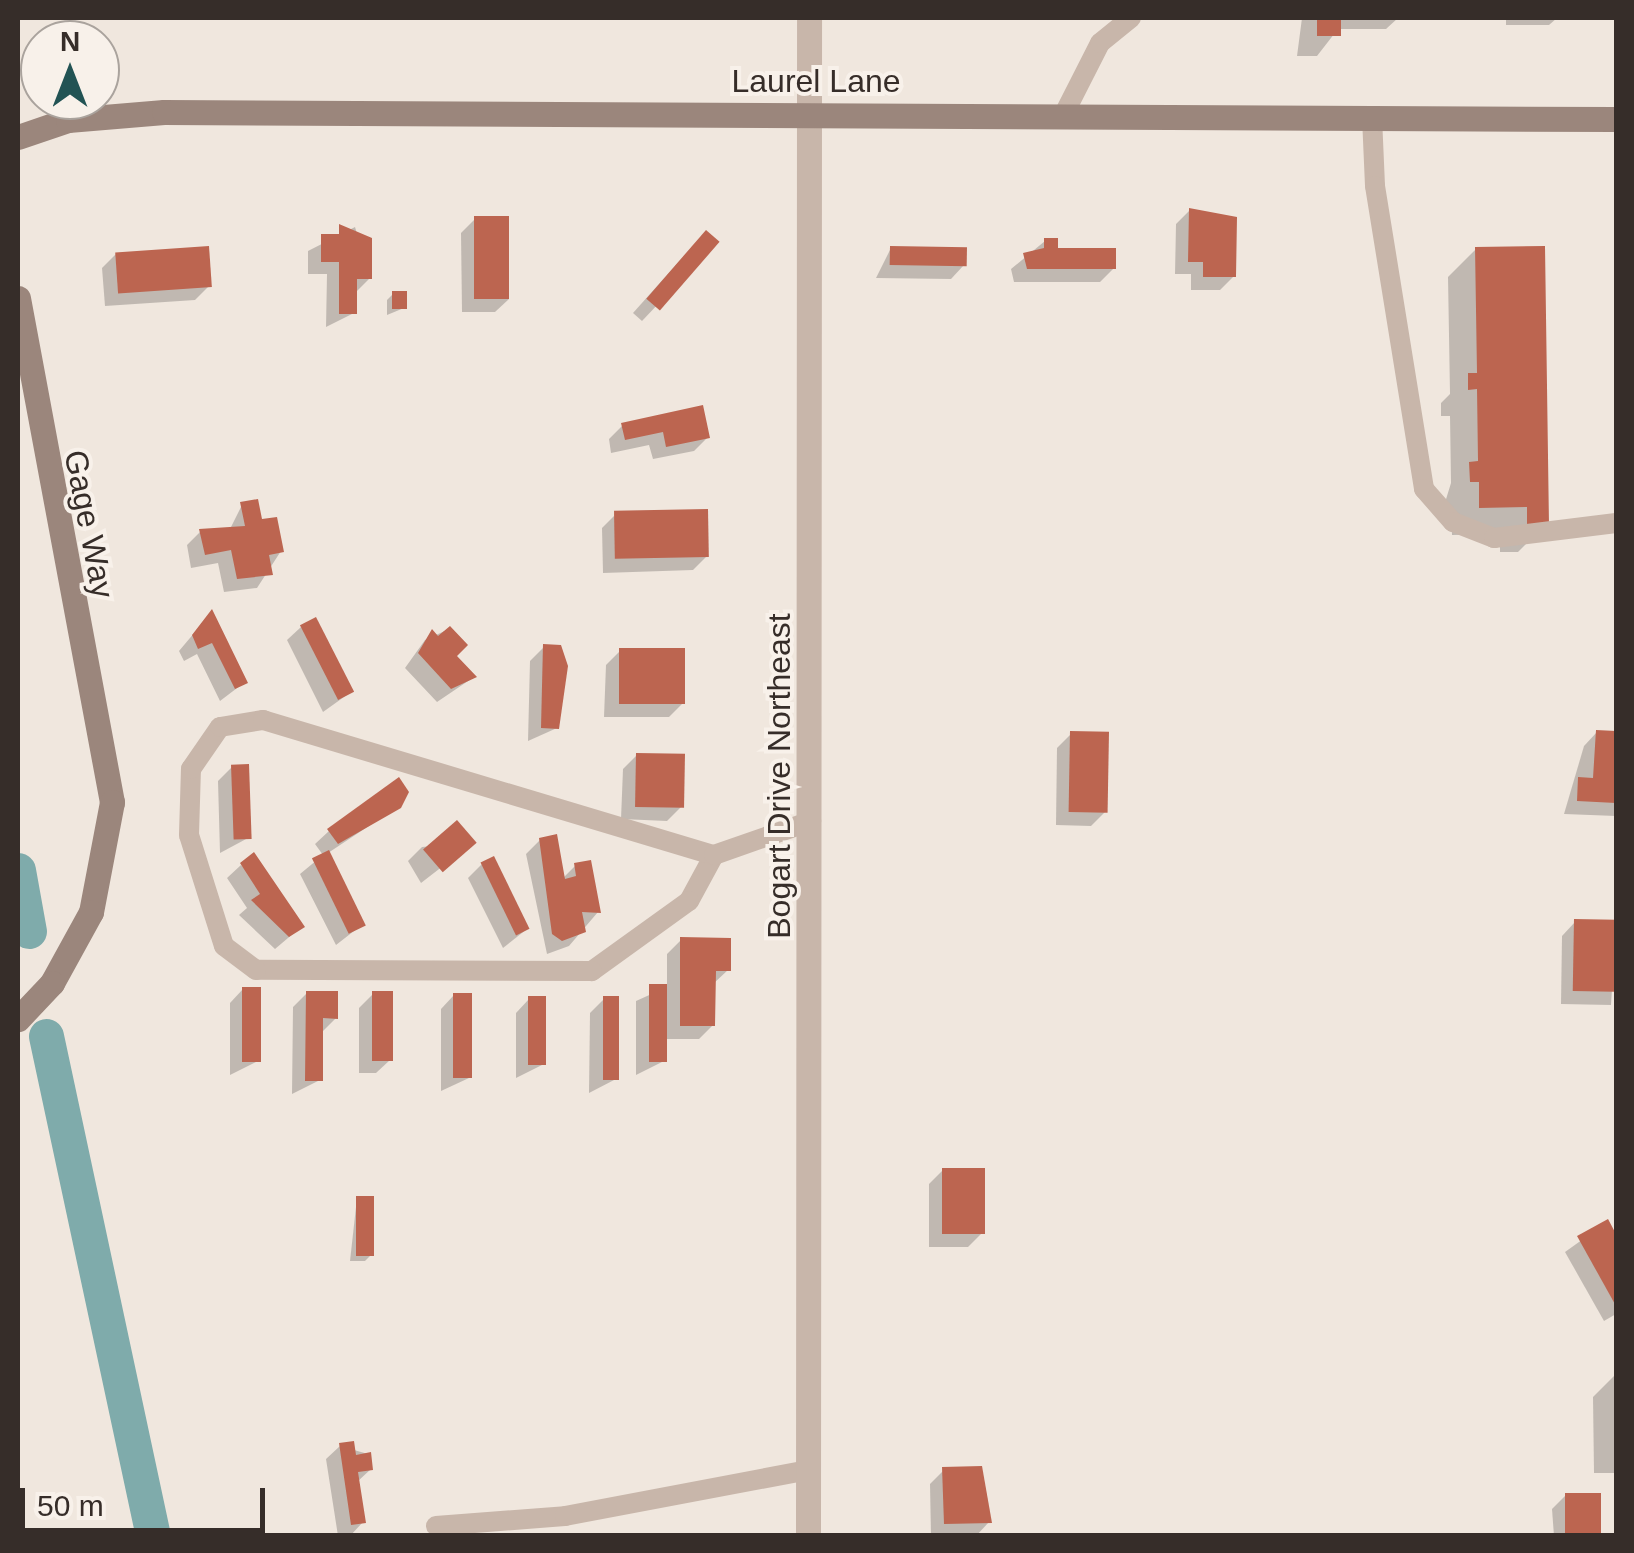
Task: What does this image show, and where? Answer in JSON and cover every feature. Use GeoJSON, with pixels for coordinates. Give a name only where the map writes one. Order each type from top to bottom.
{"type":"FeatureCollection","features":[{"type":"Feature","properties":{"kind":"street","name":"Bogart Drive Northeast"},"geometry":{"type":"LineString","coordinates":[[808,18],[808,1536]]}},
{"type":"Feature","properties":{"kind":"street","name":"Laurel Lane"},"geometry":{"type":"LineString","coordinates":[[18,136],[116,113],[1616,119]]}},
{"type":"Feature","properties":{"kind":"street","name":"Gage Way"},"geometry":{"type":"LineString","coordinates":[[18,298],[104,761],[110,836],[91,912],[52,983],[18,1018]]}},
{"type":"Feature","properties":{"kind":"lane"},"geometry":{"type":"LineString","coordinates":[[1064,114],[1100,43],[1130,18]]}},
{"type":"Feature","properties":{"kind":"lane"},"geometry":{"type":"LineString","coordinates":[[1372,117],[1375,186],[1424,489],[1453,522],[1494,538],[1616,523]]}},
{"type":"Feature","properties":{"kind":"lane"},"geometry":{"type":"LineString","coordinates":[[714,854],[689,902],[592,970],[256,970],[224,946],[189,835],[191,769],[220,727],[262,720],[714,854],[811,821]]}},
{"type":"Feature","properties":{"kind":"lane"},"geometry":{"type":"LineString","coordinates":[[436,1526],[565,1516],[808,1470]]}},
{"type":"Feature","properties":{"kind":"building"},"geometry":{"type":"Polygon","coordinates":[[[1317,18],[1341,18],[1341,36],[1317,36],[1317,18]]]}},
{"type":"Feature","properties":{"kind":"building"},"geometry":{"type":"Polygon","coordinates":[[[1189,208],[1237,217],[1236,277],[1203,277],[1203,262],[1188,262],[1189,208]]]}},
{"type":"Feature","properties":{"kind":"building"},"geometry":{"type":"Polygon","coordinates":[[[474,216],[509,216],[509,299],[474,299],[474,216]]]}},
{"type":"Feature","properties":{"kind":"building"},"geometry":{"type":"Polygon","coordinates":[[[339,224],[372,238],[372,279],[357,279],[357,314],[339,314],[339,262],[321,262],[321,234],[339,234],[339,224]]]}},
{"type":"Feature","properties":{"kind":"building"},"geometry":{"type":"Polygon","coordinates":[[[706,230],[720,242],[660,310],[646,299],[706,230]]]}},
{"type":"Feature","properties":{"kind":"building"},"geometry":{"type":"Polygon","coordinates":[[[1044,238],[1058,238],[1058,248],[1116,248],[1116,269],[1027,269],[1023,253],[1044,248],[1044,238]]]}},
{"type":"Feature","properties":{"kind":"building"},"geometry":{"type":"Polygon","coordinates":[[[209,246],[212,287],[118,293],[115,253],[209,246]]]}},
{"type":"Feature","properties":{"kind":"building"},"geometry":{"type":"Polygon","coordinates":[[[890,246],[967,247],[967,266],[890,265],[890,246]]]}},
{"type":"Feature","properties":{"kind":"building"},"geometry":{"type":"Polygon","coordinates":[[[1545,246],[1549,525],[1527,525],[1527,507],[1479,508],[1479,482],[1470,482],[1469,462],[1478,461],[1477,389],[1468,390],[1468,373],[1477,373],[1475,247],[1545,246]]]}},
{"type":"Feature","properties":{"kind":"building"},"geometry":{"type":"Polygon","coordinates":[[[392,291],[407,291],[407,309],[392,309],[392,291]]]}},
{"type":"Feature","properties":{"kind":"building"},"geometry":{"type":"Polygon","coordinates":[[[703,405],[710,438],[666,447],[663,432],[625,440],[621,423],[703,405]]]}},
{"type":"Feature","properties":{"kind":"building"},"geometry":{"type":"Polygon","coordinates":[[[258,499],[262,519],[277,517],[284,552],[269,555],[273,575],[237,579],[231,550],[205,555],[199,529],[245,526],[240,502],[258,499]]]}},
{"type":"Feature","properties":{"kind":"building"},"geometry":{"type":"Polygon","coordinates":[[[708,509],[709,557],[615,559],[614,511],[708,509]]]}},
{"type":"Feature","properties":{"kind":"building"},"geometry":{"type":"Polygon","coordinates":[[[212,609],[248,683],[235,689],[212,643],[198,649],[192,635],[212,609]]]}},
{"type":"Feature","properties":{"kind":"building"},"geometry":{"type":"Polygon","coordinates":[[[316,617],[354,692],[338,700],[300,625],[316,617]]]}},
{"type":"Feature","properties":{"kind":"building"},"geometry":{"type":"Polygon","coordinates":[[[450,626],[468,645],[457,656],[477,677],[451,689],[418,653],[432,629],[438,636],[450,626]]]}},
{"type":"Feature","properties":{"kind":"building"},"geometry":{"type":"Polygon","coordinates":[[[543,644],[561,645],[568,666],[559,729],[541,728],[543,644]]]}},
{"type":"Feature","properties":{"kind":"building"},"geometry":{"type":"Polygon","coordinates":[[[619,648],[685,648],[685,704],[619,704],[619,648]]]}},
{"type":"Feature","properties":{"kind":"building"},"geometry":{"type":"Polygon","coordinates":[[[1596,730],[1616,731],[1616,803],[1577,801],[1578,777],[1593,778],[1596,730]]]}},
{"type":"Feature","properties":{"kind":"building"},"geometry":{"type":"Polygon","coordinates":[[[1070,731],[1109,732],[1108,813],[1069,812],[1070,731]]]}},
{"type":"Feature","properties":{"kind":"building"},"geometry":{"type":"Polygon","coordinates":[[[636,753],[685,754],[684,808],[635,807],[636,753]]]}},
{"type":"Feature","properties":{"kind":"building"},"geometry":{"type":"Polygon","coordinates":[[[249,764],[252,839],[234,840],[231,765],[249,764]]]}},
{"type":"Feature","properties":{"kind":"building"},"geometry":{"type":"Polygon","coordinates":[[[399,777],[409,792],[401,808],[338,844],[327,829],[399,777]]]}},
{"type":"Feature","properties":{"kind":"building"},"geometry":{"type":"Polygon","coordinates":[[[457,820],[477,843],[443,872],[423,850],[457,820]]]}},
{"type":"Feature","properties":{"kind":"building"},"geometry":{"type":"Polygon","coordinates":[[[557,834],[565,879],[576,876],[574,863],[591,860],[601,913],[582,912],[586,932],[562,941],[552,934],[539,838],[557,834]]]}},
{"type":"Feature","properties":{"kind":"building"},"geometry":{"type":"Polygon","coordinates":[[[329,850],[366,925],[349,934],[312,858],[329,850]]]}},
{"type":"Feature","properties":{"kind":"building"},"geometry":{"type":"Polygon","coordinates":[[[254,852],[305,927],[289,937],[251,900],[260,894],[240,863],[254,852]]]}},
{"type":"Feature","properties":{"kind":"building"},"geometry":{"type":"Polygon","coordinates":[[[494,856],[530,929],[516,935],[481,863],[494,856]]]}},
{"type":"Feature","properties":{"kind":"building"},"geometry":{"type":"Polygon","coordinates":[[[1574,919],[1616,920],[1615,992],[1573,991],[1574,919]]]}},
{"type":"Feature","properties":{"kind":"building"},"geometry":{"type":"Polygon","coordinates":[[[680,937],[731,938],[731,971],[716,971],[715,1026],[680,1026],[680,937]]]}},
{"type":"Feature","properties":{"kind":"building"},"geometry":{"type":"Polygon","coordinates":[[[649,984],[667,984],[667,1062],[649,1062],[649,984]]]}},
{"type":"Feature","properties":{"kind":"building"},"geometry":{"type":"Polygon","coordinates":[[[242,987],[261,987],[261,1062],[242,1062],[242,987]]]}},
{"type":"Feature","properties":{"kind":"building"},"geometry":{"type":"Polygon","coordinates":[[[306,991],[338,991],[338,1019],[323,1018],[323,1081],[305,1081],[306,991]]]}},
{"type":"Feature","properties":{"kind":"building"},"geometry":{"type":"Polygon","coordinates":[[[372,991],[393,991],[393,1061],[372,1061],[372,991]]]}},
{"type":"Feature","properties":{"kind":"building"},"geometry":{"type":"Polygon","coordinates":[[[453,993],[472,993],[472,1078],[453,1078],[453,993]]]}},
{"type":"Feature","properties":{"kind":"building"},"geometry":{"type":"Polygon","coordinates":[[[528,996],[546,996],[546,1065],[528,1065],[528,996]]]}},
{"type":"Feature","properties":{"kind":"building"},"geometry":{"type":"Polygon","coordinates":[[[603,996],[619,996],[619,1080],[603,1080],[603,996]]]}},
{"type":"Feature","properties":{"kind":"building"},"geometry":{"type":"Polygon","coordinates":[[[942,1168],[985,1168],[985,1234],[942,1234],[942,1168]]]}},
{"type":"Feature","properties":{"kind":"building"},"geometry":{"type":"Polygon","coordinates":[[[356,1196],[374,1196],[374,1256],[356,1256],[356,1196]]]}},
{"type":"Feature","properties":{"kind":"building"},"geometry":{"type":"Polygon","coordinates":[[[1608,1219],[1616,1234],[1616,1306],[1577,1236],[1608,1219]]]}},
{"type":"Feature","properties":{"kind":"building"},"geometry":{"type":"Polygon","coordinates":[[[354,1441],[356,1455],[371,1452],[373,1470],[358,1472],[366,1523],[351,1525],[339,1443],[354,1441]]]}},
{"type":"Feature","properties":{"kind":"building"},"geometry":{"type":"Polygon","coordinates":[[[982,1466],[992,1523],[944,1524],[942,1467],[982,1466]]]}},
{"type":"Feature","properties":{"kind":"building"},"geometry":{"type":"Polygon","coordinates":[[[1565,1493],[1601,1493],[1601,1536],[1565,1536],[1565,1493]]]}},
{"type":"Feature","properties":{"kind":"waterway"},"geometry":{"type":"LineString","coordinates":[[18,870],[29,931]]}},
{"type":"Feature","properties":{"kind":"waterway"},"geometry":{"type":"LineString","coordinates":[[46,1036],[153,1536]]}}]}
